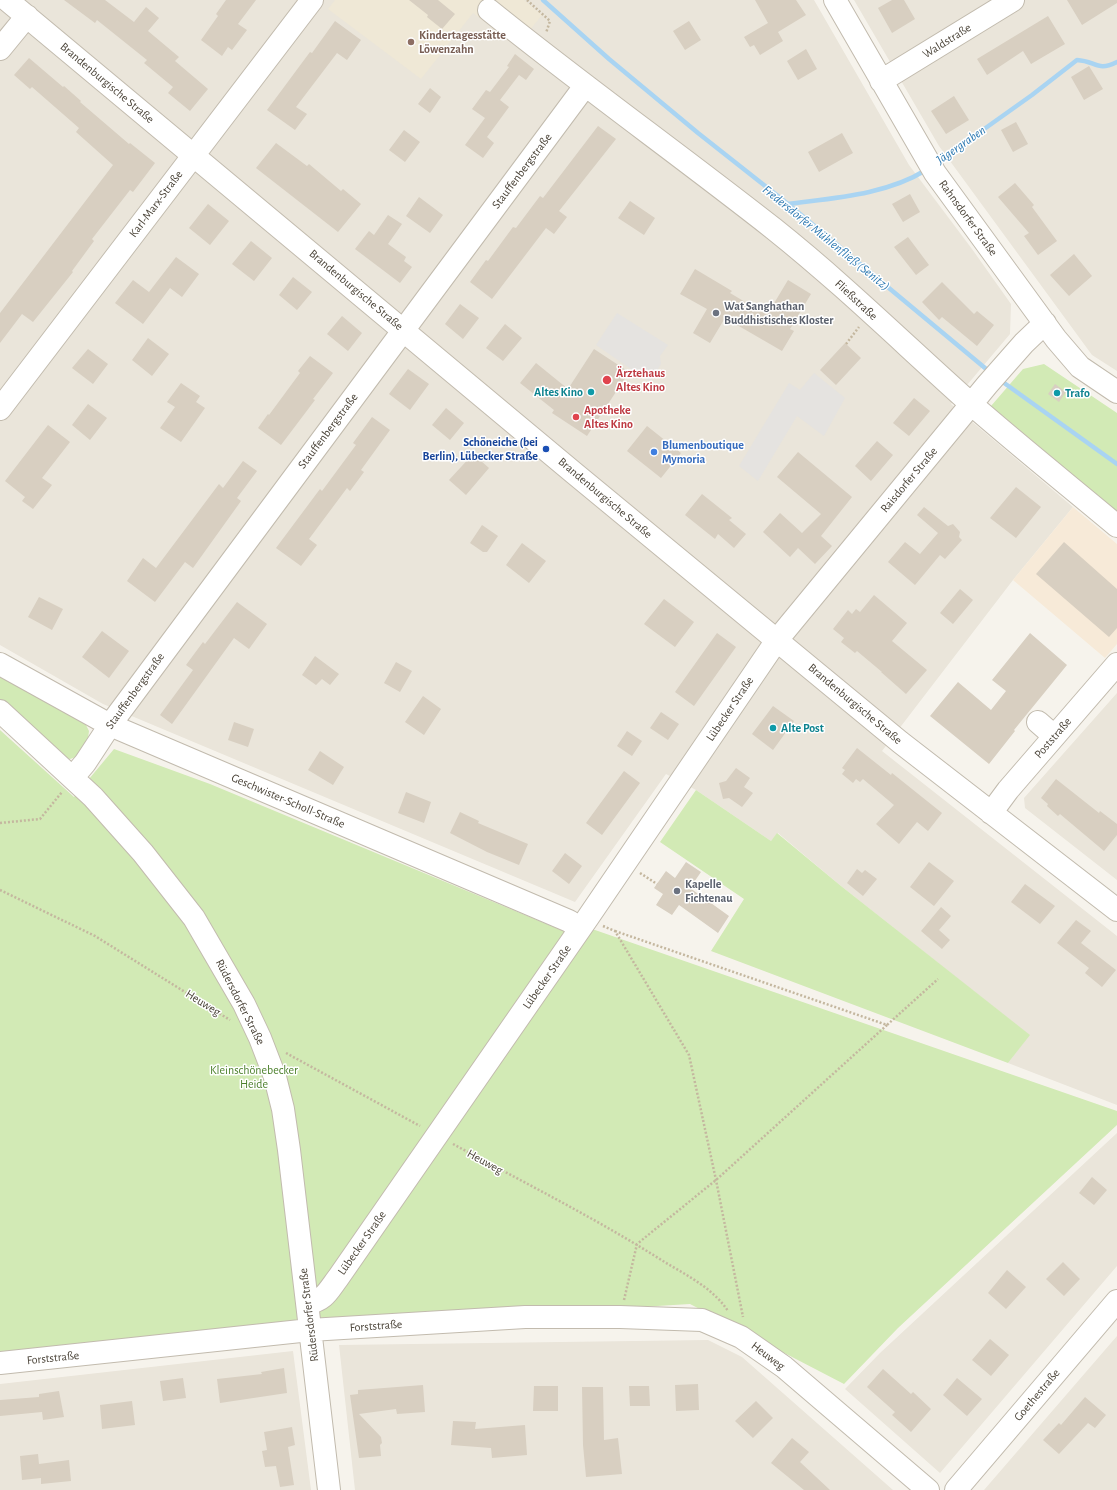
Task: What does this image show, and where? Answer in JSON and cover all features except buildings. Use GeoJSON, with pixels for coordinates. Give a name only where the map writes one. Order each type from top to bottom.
{"type":"FeatureCollection","features":[{"type":"Feature","properties":{"kind":"street","name":"Brandenburgische Straße"},"geometry":{"type":"LineString","coordinates":[[7,0],[900,742],[1117,910]]}},
{"type":"Feature","properties":{"kind":"street","name":"Karl-Marx-Straße"},"geometry":{"type":"LineString","coordinates":[[0,409],[312,0]]}},
{"type":"Feature","properties":{"kind":"street","name":"Rahnsdorfer Straße"},"geometry":{"type":"LineString","coordinates":[[835,0],[932,168],[1045,323],[1080,367],[1117,392]]}},
{"type":"Feature","properties":{"kind":"street","name":"Waldstraße"},"geometry":{"type":"LineString","coordinates":[[881,81],[1013,0]]}},
{"type":"Feature","properties":{"kind":"street","name":"Fließstraße"},"geometry":{"type":"LineString","coordinates":[[490,10],[585,86],[774,230],[849,291],[900,340],[972,405],[1117,526]]}},
{"type":"Feature","properties":{"kind":"street"},"geometry":{"type":"LineString","coordinates":[[0,49],[27,16]]}},
{"type":"Feature","properties":{"kind":"street","name":"Stauffenbergstraße"},"geometry":{"type":"LineString","coordinates":[[73,777],[85,763],[110,725],[585,86]]}},
{"type":"Feature","properties":{"kind":"street","name":"Raisdorfer Straße"},"geometry":{"type":"LineString","coordinates":[[777,640],[987,385],[1024,343],[1045,323]]}},
{"type":"Feature","properties":{"kind":"street","name":"Lübecker Straße"},"geometry":{"type":"LineString","coordinates":[[308,1303],[318,1301],[324,1296],[584,924],[777,640]]}},
{"type":"Feature","properties":{"kind":"street","name":"Geschwister-Scholl-Straße"},"geometry":{"type":"LineString","coordinates":[[0,664],[110,725],[562,918],[584,924]]}},
{"type":"Feature","properties":{"kind":"street","name":"Poststraße"},"geometry":{"type":"LineString","coordinates":[[991,812],[1008,790],[1117,664]]}},
{"type":"Feature","properties":{"kind":"street","name":"Rüdersdorfer Straße"},"geometry":{"type":"LineString","coordinates":[[0,711],[73,777],[143,853],[194,918],[244,1004],[260,1038],[276,1077],[290,1150],[329,1490]]}},
{"type":"Feature","properties":{"kind":"street"},"geometry":{"type":"LineString","coordinates":[[1038,722],[1054,736]]}},
{"type":"Feature","properties":{"kind":"street","name":"Goethestraße"},"geometry":{"type":"LineString","coordinates":[[956,1490],[1117,1301]]}},
{"type":"Feature","properties":{"kind":"street","name":"Forststraße"},"geometry":{"type":"LineString","coordinates":[[0,1363],[310,1330],[525,1317],[620,1317],[702,1320],[748,1341]]}},
{"type":"Feature","properties":{"kind":"street","name":"Heuweg"},"geometry":{"type":"LineString","coordinates":[[748,1341],[784,1368],[928,1490]]}},
{"type":"Feature","properties":{"kind":"path"},"geometry":{"type":"LineString","coordinates":[[527,0],[550,21],[540,50]]}},
{"type":"Feature","properties":{"kind":"path"},"geometry":{"type":"LineString","coordinates":[[846,344],[860,326]]}},
{"type":"Feature","properties":{"kind":"path"},"geometry":{"type":"LineString","coordinates":[[0,824],[40,819],[73,777]]}},
{"type":"Feature","properties":{"kind":"path","name":"Heuweg"},"geometry":{"type":"LineString","coordinates":[[0,890],[95,936],[233,1022]]}},
{"type":"Feature","properties":{"kind":"path"},"geometry":{"type":"LineString","coordinates":[[584,924],[615,931],[887,1025]]}},
{"type":"Feature","properties":{"kind":"path"},"geometry":{"type":"LineString","coordinates":[[615,931],[689,1055],[748,1341]]}},
{"type":"Feature","properties":{"kind":"path"},"geometry":{"type":"LineString","coordinates":[[620,1317],[637,1244],[716,1180],[938,979]]}},
{"type":"Feature","properties":{"kind":"path","name":"Heuweg"},"geometry":{"type":"LineString","coordinates":[[260,1038],[637,1244],[702,1285],[724,1306],[728,1312]]}},
{"type":"Feature","properties":{"kind":"shaded area"},"geometry":{"type":"Polygon","coordinates":[[[0,0],[814,0],[909,165],[1011,304],[1010,334],[951,404],[1073,507],[1013,580],[882,751],[1117,936],[1117,1105],[1008,1063],[1029,1035],[841,886],[778,833],[771,841],[696,790],[666,774],[575,902],[103,704],[0,645],[0,0]]]}},
{"type":"Feature","properties":{"kind":"shaded area","name":"Kindertagesstätte Löwenzahn"},"geometry":{"type":"Polygon","coordinates":[[[335,0],[524,0],[542,15],[517,46],[473,13],[421,79],[328,9],[335,0]]]}},
{"type":"Feature","properties":{"kind":"shaded area"},"geometry":{"type":"Polygon","coordinates":[[[854,0],[1117,0],[1117,371],[1092,355],[939,146],[854,0]]]}},
{"type":"Feature","properties":{"kind":"shaded area"},"geometry":{"type":"Polygon","coordinates":[[[617,313],[668,345],[660,356],[661,364],[650,382],[596,345],[617,313]]]}},
{"type":"Feature","properties":{"kind":"shaded area"},"geometry":{"type":"Polygon","coordinates":[[[814,373],[845,398],[824,436],[797,416],[758,481],[739,466],[789,383],[800,390],[814,373]]]}},
{"type":"Feature","properties":{"kind":"shaded area"},"geometry":{"type":"Polygon","coordinates":[[[1073,507],[1117,544],[1117,644],[1105,658],[1013,580],[1073,507]]]}},
{"type":"Feature","properties":{"kind":"shaded area"},"geometry":{"type":"Polygon","coordinates":[[[1117,693],[1117,880],[1025,808],[1024,798],[1117,693]]]}},
{"type":"Feature","properties":{"kind":"shaded area"},"geometry":{"type":"Polygon","coordinates":[[[1117,1133],[1117,1266],[940,1473],[845,1389],[880,1353],[1117,1133]]]}},
{"type":"Feature","properties":{"kind":"shaded area"},"geometry":{"type":"Polygon","coordinates":[[[1117,1336],[1117,1490],[984,1490],[1117,1336]]]}},
{"type":"Feature","properties":{"kind":"shaded area"},"geometry":{"type":"Polygon","coordinates":[[[708,1340],[742,1357],[893,1490],[355,1490],[339,1345],[708,1340]]]}},
{"type":"Feature","properties":{"kind":"shaded area"},"geometry":{"type":"Polygon","coordinates":[[[293,1351],[311,1490],[0,1490],[0,1384],[293,1351]]]}},
{"type":"Feature","properties":{"kind":"green space"},"geometry":{"type":"Polygon","coordinates":[[[1044,364],[1117,413],[1117,512],[991,406],[1023,369],[1044,364]]]}},
{"type":"Feature","properties":{"kind":"green space"},"geometry":{"type":"Polygon","coordinates":[[[0,674],[86,725],[89,731],[88,738],[76,757],[70,759],[64,758],[0,700],[0,674]]]}},
{"type":"Feature","properties":{"kind":"green space","name":"Kleinschönebecker Heide"},"geometry":{"type":"Polygon","coordinates":[[[0,730],[74,797],[114,749],[210,784],[561,930],[595,930],[1117,1111],[1117,1125],[898,1328],[844,1384],[690,1304],[178,1335],[0,1359],[0,730]]]}},
{"type":"Feature","properties":{"kind":"green space"},"geometry":{"type":"Polygon","coordinates":[[[696,790],[771,841],[777,833],[841,886],[1030,1035],[1008,1063],[711,951],[744,899],[660,842],[696,790]]]}},
{"type":"Feature","properties":{"kind":"waterway","name":"Fredersdorfer Mühlenfließ (Senitz)"},"geometry":{"type":"LineString","coordinates":[[543,0],[609,59],[698,133],[788,204],[991,373]]}},
{"type":"Feature","properties":{"kind":"waterway","name":"Jägergraben"},"geometry":{"type":"LineString","coordinates":[[935,164],[1032,95],[1077,60],[1101,66],[1110,65],[1117,62]]}},
{"type":"Feature","properties":{"kind":"waterway","name":"Jägergraben"},"geometry":{"type":"LineString","coordinates":[[788,204],[841,197],[877,190],[894,185],[926,170]]}},
{"type":"Feature","properties":{"kind":"waterway","name":"Fredersdorfer Mühlenfließ (Senitz)"},"geometry":{"type":"LineString","coordinates":[[1000,380],[1117,464]]}},
{"type":"Feature","properties":{"kind":"place","name":"Kindertagesstätte Löwenzahn"},"geometry":{"type":"Point","coordinates":[411,42]}},
{"type":"Feature","properties":{"kind":"place","name":"Wat Sanghathan Buddhistisches Kloster"},"geometry":{"type":"Point","coordinates":[716,313]}},
{"type":"Feature","properties":{"kind":"place","name":"Ärztehaus Altes Kino"},"geometry":{"type":"Point","coordinates":[607,380]}},
{"type":"Feature","properties":{"kind":"place","name":"Altes Kino"},"geometry":{"type":"Point","coordinates":[591,392]}},
{"type":"Feature","properties":{"kind":"place","name":"Trafo"},"geometry":{"type":"Point","coordinates":[1057,393]}},
{"type":"Feature","properties":{"kind":"place","name":"Apotheke Altes Kino"},"geometry":{"type":"Point","coordinates":[576,417]}},
{"type":"Feature","properties":{"kind":"place","name":"Schöneiche (bei Berlin), Lübecker Straße"},"geometry":{"type":"Point","coordinates":[546,449]}},
{"type":"Feature","properties":{"kind":"place","name":"Blumenboutique Mymoria"},"geometry":{"type":"Point","coordinates":[654,452]}},
{"type":"Feature","properties":{"kind":"place","name":"Alte Post"},"geometry":{"type":"Point","coordinates":[773,728]}},
{"type":"Feature","properties":{"kind":"place","name":"Kapelle Fichtenau"},"geometry":{"type":"Point","coordinates":[677,891]}}]}
